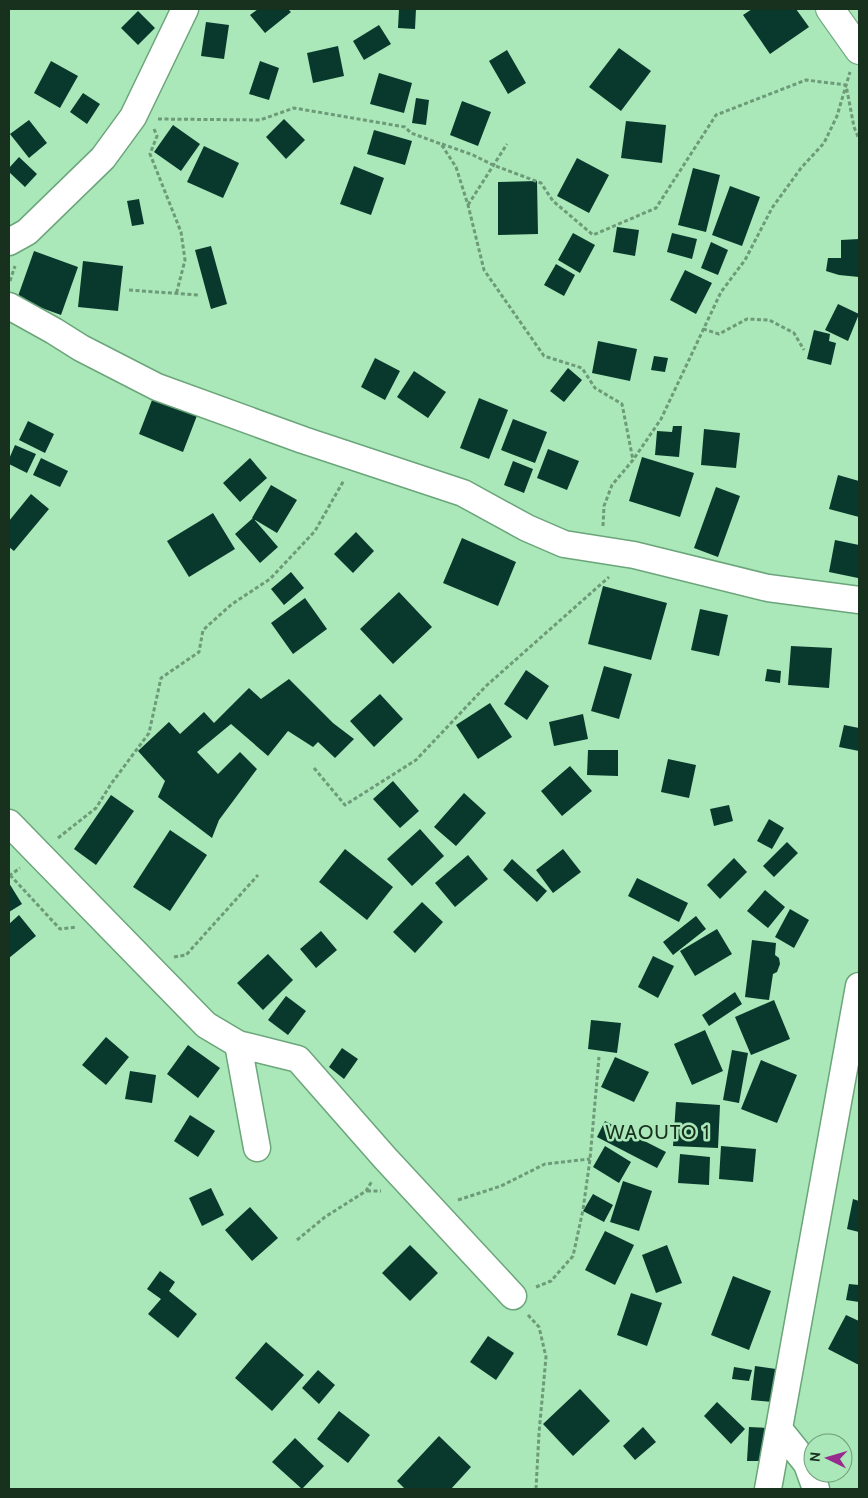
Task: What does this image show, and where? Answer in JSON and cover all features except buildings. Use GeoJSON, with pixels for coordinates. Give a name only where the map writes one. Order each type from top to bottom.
{"type":"FeatureCollection","features":[{"type":"Feature","properties":{"kind":"main road"},"geometry":{"type":"LineString","coordinates":[[830,9],[858,48]]}},
{"type":"Feature","properties":{"kind":"street"},"geometry":{"type":"LineString","coordinates":[[9,242],[27,232],[142,118],[184,9]]}},
{"type":"Feature","properties":{"kind":"street"},"geometry":{"type":"LineString","coordinates":[[9,306],[81,348],[157,387],[303,440],[463,493],[527,528],[564,544],[634,555],[768,588],[859,600]]}},
{"type":"Feature","properties":{"kind":"street"},"geometry":{"type":"LineString","coordinates":[[9,824],[206,1025],[238,1044],[298,1059],[385,1158],[513,1296]]}},
{"type":"Feature","properties":{"kind":"street"},"geometry":{"type":"LineString","coordinates":[[768,1489],[859,986]]}},
{"type":"Feature","properties":{"kind":"street"},"geometry":{"type":"LineString","coordinates":[[238,1044],[257,1148]]}},
{"type":"Feature","properties":{"kind":"street"},"geometry":{"type":"LineString","coordinates":[[779,1429],[806,1464],[816,1489]]}},
{"type":"Feature","properties":{"kind":"path"},"geometry":{"type":"LineString","coordinates":[[602,549],[604,506],[612,485],[633,460],[661,419],[721,292],[745,260],[772,208],[801,168],[824,143],[837,116],[858,48]]}},
{"type":"Feature","properties":{"kind":"path"},"geometry":{"type":"LineString","coordinates":[[142,118],[260,120],[294,108],[405,127],[411,133],[473,155],[493,165],[541,183],[553,201],[593,235],[656,208],[716,115],[806,80],[846,84]]}},
{"type":"Feature","properties":{"kind":"path"},"geometry":{"type":"LineString","coordinates":[[846,84],[854,127],[859,138]]}},
{"type":"Feature","properties":{"kind":"path"},"geometry":{"type":"LineString","coordinates":[[142,118],[157,136],[150,154],[181,232],[185,260],[176,295]]}},
{"type":"Feature","properties":{"kind":"path"},"geometry":{"type":"LineString","coordinates":[[441,144],[456,167],[468,205],[484,270],[544,356],[582,368],[596,388],[622,404],[633,460]]}},
{"type":"Feature","properties":{"kind":"path"},"geometry":{"type":"LineString","coordinates":[[468,205],[507,144]]}},
{"type":"Feature","properties":{"kind":"path"},"geometry":{"type":"LineString","coordinates":[[129,290],[176,295],[198,295]]}},
{"type":"Feature","properties":{"kind":"path"},"geometry":{"type":"LineString","coordinates":[[703,329],[720,334],[747,319],[769,320],[794,333],[804,350]]}},
{"type":"Feature","properties":{"kind":"path"},"geometry":{"type":"LineString","coordinates":[[40,856],[71,827],[96,808],[111,784],[149,733],[161,678],[199,652],[203,630],[232,604],[270,578],[315,531],[357,458]]}},
{"type":"Feature","properties":{"kind":"path"},"geometry":{"type":"LineString","coordinates":[[314,768],[345,805],[416,760],[486,686],[634,555]]}},
{"type":"Feature","properties":{"kind":"path"},"geometry":{"type":"LineString","coordinates":[[147,964],[186,955],[258,874]]}},
{"type":"Feature","properties":{"kind":"path"},"geometry":{"type":"LineString","coordinates":[[10,875],[60,929],[107,924]]}},
{"type":"Feature","properties":{"kind":"path"},"geometry":{"type":"LineString","coordinates":[[536,1489],[546,1357],[539,1328],[513,1296],[551,1281],[573,1256],[583,1210],[590,1159],[599,1057]]}},
{"type":"Feature","properties":{"kind":"path"},"geometry":{"type":"LineString","coordinates":[[297,1240],[325,1217],[366,1191],[385,1158]]}},
{"type":"Feature","properties":{"kind":"path"},"geometry":{"type":"LineString","coordinates":[[425,1202],[460,1200],[501,1186],[545,1164],[590,1159]]}},
{"type":"Feature","properties":{"kind":"district","name":"WAOUTO 1"},"geometry":{"type":"Point","coordinates":[658,1132]}}]}
